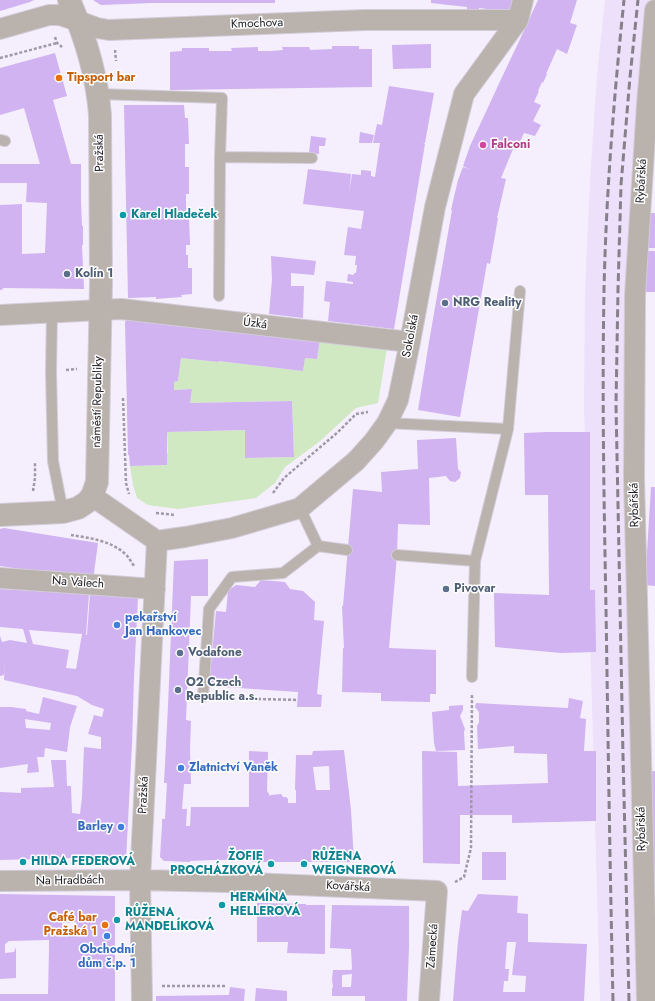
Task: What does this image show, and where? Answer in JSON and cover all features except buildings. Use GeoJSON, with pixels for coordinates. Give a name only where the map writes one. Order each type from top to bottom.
{"type":"FeatureCollection","features":[{"type":"Feature","properties":{"kind":"street","name":"Pražská"},"geometry":{"type":"LineString","coordinates":[[69,0],[92,62],[98,94],[100,115],[100,310]]}},
{"type":"Feature","properties":{"kind":"street","name":"Sokolská"},"geometry":{"type":"LineString","coordinates":[[157,541],[232,528],[300,508],[356,461],[374,441],[387,423],[398,400],[435,207],[464,94],[518,20],[523,0]]}},
{"type":"Feature","properties":{"kind":"street","name":"Rybářská"},"geometry":{"type":"LineString","coordinates":[[647,1001],[634,478],[635,303],[647,104],[655,10]]}},
{"type":"Feature","properties":{"kind":"street","name":"Kmochova"},"geometry":{"type":"LineString","coordinates":[[0,29],[49,15],[60,15],[97,28],[109,30],[364,20],[518,20]]}},
{"type":"Feature","properties":{"kind":"street","name":"Úzká"},"geometry":{"type":"LineString","coordinates":[[100,310],[121,309],[410,342]]}},
{"type":"Feature","properties":{"kind":"street"},"geometry":{"type":"LineString","coordinates":[[0,315],[100,310]]}},
{"type":"Feature","properties":{"kind":"street","name":"náměstí Republiky"},"geometry":{"type":"LineString","coordinates":[[92,496],[97,482],[100,310]]}},
{"type":"Feature","properties":{"kind":"street"},"geometry":{"type":"LineString","coordinates":[[0,515],[63,512],[78,508],[87,502],[92,496],[157,541]]}},
{"type":"Feature","properties":{"kind":"street","name":"Pražská"},"geometry":{"type":"LineString","coordinates":[[142,994],[140,880],[146,588],[157,541]]}},
{"type":"Feature","properties":{"kind":"street","name":"Na Valech"},"geometry":{"type":"LineString","coordinates":[[0,578],[146,588]]}},
{"type":"Feature","properties":{"kind":"street","name":"Na Hradbách"},"geometry":{"type":"LineString","coordinates":[[0,881],[140,880]]}},
{"type":"Feature","properties":{"kind":"street","name":"Kovářská"},"geometry":{"type":"LineString","coordinates":[[140,880],[437,891]]}},
{"type":"Feature","properties":{"kind":"street","name":"Zámecká"},"geometry":{"type":"LineString","coordinates":[[429,1001],[437,891]]}},
{"type":"Feature","properties":{"kind":"lane"},"geometry":{"type":"LineString","coordinates":[[98,94],[222,98],[219,296]]}},
{"type":"Feature","properties":{"kind":"lane"},"geometry":{"type":"LineString","coordinates":[[220,157],[312,158]]}},
{"type":"Feature","properties":{"kind":"lane"},"geometry":{"type":"LineString","coordinates":[[472,677],[475,561],[508,429],[520,291]]}},
{"type":"Feature","properties":{"kind":"lane"},"geometry":{"type":"LineString","coordinates":[[52,313],[52,461],[63,512]]}},
{"type":"Feature","properties":{"kind":"lane"},"geometry":{"type":"LineString","coordinates":[[387,423],[508,429]]}},
{"type":"Feature","properties":{"kind":"lane"},"geometry":{"type":"LineString","coordinates":[[300,508],[318,546]]}},
{"type":"Feature","properties":{"kind":"lane"},"geometry":{"type":"LineString","coordinates":[[203,697],[209,609],[232,577],[283,573],[318,546],[347,550]]}},
{"type":"Feature","properties":{"kind":"lane"},"geometry":{"type":"LineString","coordinates":[[397,555],[475,561]]}},
{"type":"Feature","properties":{"kind":"path"},"geometry":{"type":"LineString","coordinates":[[0,58],[58,43]]}},
{"type":"Feature","properties":{"kind":"path"},"geometry":{"type":"LineString","coordinates":[[272,495],[284,478],[338,432],[356,414],[370,412]]}},
{"type":"Feature","properties":{"kind":"path"},"geometry":{"type":"LineString","coordinates":[[33,495],[35,460]]}},
{"type":"Feature","properties":{"kind":"path"},"geometry":{"type":"LineString","coordinates":[[125,461],[126,483],[130,496]]}},
{"type":"Feature","properties":{"kind":"path"},"geometry":{"type":"LineString","coordinates":[[154,513],[180,515]]}},
{"type":"Feature","properties":{"kind":"path"},"geometry":{"type":"LineString","coordinates":[[65,534],[107,543],[117,548],[128,557],[146,588]]}},
{"type":"Feature","properties":{"kind":"path"},"geometry":{"type":"LineString","coordinates":[[437,891],[464,878],[471,848],[472,677]]}},
{"type":"Feature","properties":{"kind":"path"},"geometry":{"type":"LineString","coordinates":[[203,697],[298,700]]}},
{"type":"Feature","properties":{"kind":"path"},"geometry":{"type":"LineString","coordinates":[[142,994],[226,986]]}},
{"type":"Feature","properties":{"kind":"shaded area"},"geometry":{"type":"Polygon","coordinates":[[[605,0],[655,0],[655,36],[643,185],[638,1001],[600,1001],[584,406],[585,290],[590,182],[597,76],[605,0]]]}},
{"type":"Feature","properties":{"kind":"green space"},"geometry":{"type":"Polygon","coordinates":[[[320,339],[387,348],[378,403],[356,408],[319,442],[285,467],[275,483],[256,498],[178,509],[148,505],[137,498],[130,466],[167,465],[167,432],[245,430],[246,458],[294,457],[292,401],[190,403],[192,389],[174,390],[174,382],[178,381],[181,358],[303,371],[305,358],[317,359],[320,339]]]}},
{"type":"Feature","properties":{"kind":"railway"},"geometry":{"type":"LineString","coordinates":[[613,1001],[604,490],[603,331],[609,182],[624,0]]}},
{"type":"Feature","properties":{"kind":"railway"},"geometry":{"type":"LineString","coordinates":[[629,1001],[616,405],[621,185],[638,0]]}},
{"type":"Feature","properties":{"kind":"place","name":"Tipsport bar"},"geometry":{"type":"Point","coordinates":[59,78]}},
{"type":"Feature","properties":{"kind":"place","name":"Falconi"},"geometry":{"type":"Point","coordinates":[483,145]}},
{"type":"Feature","properties":{"kind":"place","name":"Karel Hladeček"},"geometry":{"type":"Point","coordinates":[123,215]}},
{"type":"Feature","properties":{"kind":"place","name":"Kolín 1"},"geometry":{"type":"Point","coordinates":[67,274]}},
{"type":"Feature","properties":{"kind":"place","name":"NRG Reality"},"geometry":{"type":"Point","coordinates":[445,303]}},
{"type":"Feature","properties":{"kind":"place","name":"Pivovar"},"geometry":{"type":"Point","coordinates":[446,589]}},
{"type":"Feature","properties":{"kind":"place","name":"pekařství Jan Hankovec"},"geometry":{"type":"Point","coordinates":[117,625]}},
{"type":"Feature","properties":{"kind":"place","name":"Vodafone"},"geometry":{"type":"Point","coordinates":[180,653]}},
{"type":"Feature","properties":{"kind":"place","name":"O2 Czech Republic a.s."},"geometry":{"type":"Point","coordinates":[178,690]}},
{"type":"Feature","properties":{"kind":"place","name":"Zlatnictví Vaněk"},"geometry":{"type":"Point","coordinates":[181,768]}},
{"type":"Feature","properties":{"kind":"place","name":"Barley"},"geometry":{"type":"Point","coordinates":[121,827]}},
{"type":"Feature","properties":{"kind":"place","name":"HILDA FEDEROVÁ"},"geometry":{"type":"Point","coordinates":[23,862]}},
{"type":"Feature","properties":{"kind":"place","name":"ŽOFIE PROCHÁZKOVÁ"},"geometry":{"type":"Point","coordinates":[271,864]}},
{"type":"Feature","properties":{"kind":"place","name":"RŮŽENA WEIGNEROVÁ"},"geometry":{"type":"Point","coordinates":[304,864]}},
{"type":"Feature","properties":{"kind":"place","name":"HERMÍNA HELLEROVÁ"},"geometry":{"type":"Point","coordinates":[222,905]}},
{"type":"Feature","properties":{"kind":"place","name":"RŮŽENA MANDELÍKOVÁ"},"geometry":{"type":"Point","coordinates":[117,920]}},
{"type":"Feature","properties":{"kind":"place","name":"Café bar Pražská 1"},"geometry":{"type":"Point","coordinates":[105,925]}},
{"type":"Feature","properties":{"kind":"place","name":"Obchodní dům č.p. 1"},"geometry":{"type":"Point","coordinates":[107,936]}}]}
